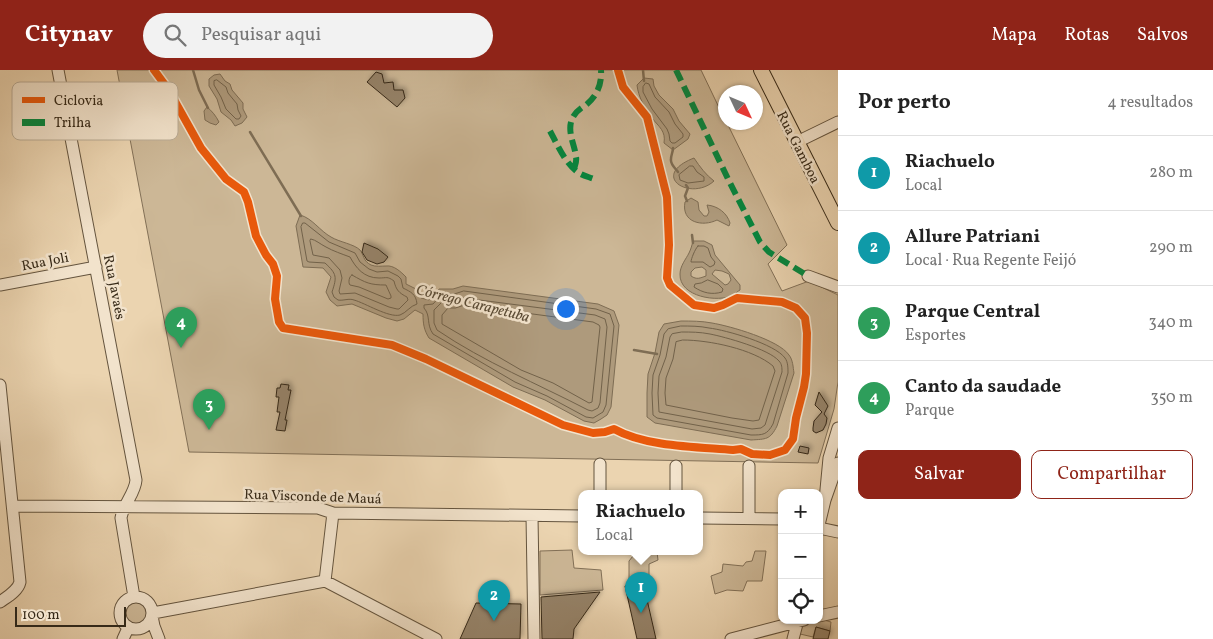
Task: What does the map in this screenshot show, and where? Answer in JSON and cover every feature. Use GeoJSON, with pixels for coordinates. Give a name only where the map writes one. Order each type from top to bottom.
{"type":"FeatureCollection","features":[{"type":"Feature","properties":{"kind":"main road","name":"Rua Gamboa"},"geometry":{"type":"LineString","coordinates":[[761,70],[838,223]]}},
{"type":"Feature","properties":{"kind":"street"},"geometry":{"type":"LineString","coordinates":[[797,142],[838,122]]}},
{"type":"Feature","properties":{"kind":"street","name":"Rua Javaés"},"geometry":{"type":"LineString","coordinates":[[72,140],[136,480],[136,485],[124,507]]}},
{"type":"Feature","properties":{"kind":"street","name":"Rua Joli"},"geometry":{"type":"LineString","coordinates":[[0,285],[96,267]]}},
{"type":"Feature","properties":{"kind":"street"},"geometry":{"type":"LineString","coordinates":[[808,276],[838,287]]}},
{"type":"Feature","properties":{"kind":"street"},"geometry":{"type":"LineString","coordinates":[[0,385],[5,478],[12,506],[20,582],[20,586],[0,602]]}},
{"type":"Feature","properties":{"kind":"street"},"geometry":{"type":"LineString","coordinates":[[823,509],[829,458],[838,428]]}},
{"type":"Feature","properties":{"kind":"street"},"geometry":{"type":"LineString","coordinates":[[825,500],[838,463]]}},
{"type":"Feature","properties":{"kind":"street"},"geometry":{"type":"LineString","coordinates":[[600,464],[600,490]]}},
{"type":"Feature","properties":{"kind":"street"},"geometry":{"type":"LineString","coordinates":[[676,466],[676,490]]}},
{"type":"Feature","properties":{"kind":"street"},"geometry":{"type":"LineString","coordinates":[[749,518],[750,466]]}},
{"type":"Feature","properties":{"kind":"street","name":"Rua Visconde de Mauá"},"geometry":{"type":"LineString","coordinates":[[12,506],[318,508],[333,513],[578,516]]}},
{"type":"Feature","properties":{"kind":"street"},"geometry":{"type":"LineString","coordinates":[[124,507],[121,518],[134,597]]}},
{"type":"Feature","properties":{"kind":"street"},"geometry":{"type":"LineString","coordinates":[[325,581],[333,513]]}},
{"type":"Feature","properties":{"kind":"street"},"geometry":{"type":"LineString","coordinates":[[532,516],[534,639]]}},
{"type":"Feature","properties":{"kind":"street"},"geometry":{"type":"LineString","coordinates":[[703,518],[778,519]]}},
{"type":"Feature","properties":{"kind":"street"},"geometry":{"type":"LineString","coordinates":[[823,524],[838,532]]}},
{"type":"Feature","properties":{"kind":"street"},"geometry":{"type":"LineString","coordinates":[[153,614],[325,581],[436,639]]}},
{"type":"Feature","properties":{"kind":"street"},"geometry":{"type":"LineString","coordinates":[[140,639],[124,624],[120,614],[120,609],[124,602],[134,597],[147,600],[152,607],[154,624],[159,639]]}},
{"type":"Feature","properties":{"kind":"street"},"geometry":{"type":"LineString","coordinates":[[823,615],[838,612]]}},
{"type":"Feature","properties":{"kind":"street"},"geometry":{"type":"LineString","coordinates":[[130,628],[136,630],[144,628],[149,624],[153,614]]}},
{"type":"Feature","properties":{"kind":"street"},"geometry":{"type":"LineString","coordinates":[[731,639],[788,624]]}},
{"type":"Feature","properties":{"kind":"street"},"geometry":{"type":"LineString","coordinates":[[793,639],[799,624]]}},
{"type":"Feature","properties":{"kind":"street"},"geometry":{"type":"LineString","coordinates":[[123,639],[130,628]]}},
{"type":"Feature","properties":{"kind":"shaded area"},"geometry":{"type":"Polygon","coordinates":[[[117,70],[701,70],[718,105],[718,130],[730,130],[787,245],[768,264],[782,291],[809,281],[838,295],[838,382],[834,409],[818,463],[189,452],[130,140],[178,140],[178,82],[119,82],[117,70]]]}},
{"type":"Feature","properties":{"kind":"shaded area"},"geometry":{"type":"Polygon","coordinates":[[[572,550],[574,568],[601,570],[603,590],[540,595],[540,551],[572,550]]]}},
{"type":"Feature","properties":{"kind":"shaded area"},"geometry":{"type":"Polygon","coordinates":[[[755,551],[766,551],[762,581],[747,581],[743,591],[727,590],[715,594],[711,576],[722,572],[723,564],[743,566],[746,562],[752,561],[755,551]]]}},
{"type":"Feature","properties":{"kind":"shaded area"},"geometry":{"type":"Polygon","coordinates":[[[657,555],[658,560],[649,564],[649,575],[629,580],[629,561],[633,556],[657,555]]]}},
{"type":"Feature","properties":{"kind":"shaded area"},"geometry":{"type":"Polygon","coordinates":[[[136,601],[141,602],[147,608],[147,618],[141,624],[136,625],[131,624],[125,618],[124,613],[125,608],[131,602],[136,601]]]}},
{"type":"Feature","properties":{"kind":"shaded area"},"geometry":{"type":"Polygon","coordinates":[[[823,620],[831,622],[830,631],[816,627],[813,637],[800,634],[802,624],[823,624],[823,620]]]}},
{"type":"Feature","properties":{"kind":"water"},"geometry":{"type":"Polygon","coordinates":[[[220,74],[230,84],[232,90],[243,103],[243,109],[247,117],[242,123],[235,126],[221,112],[217,99],[209,86],[209,79],[214,75],[220,74]]]}},
{"type":"Feature","properties":{"kind":"water"},"geometry":{"type":"Polygon","coordinates":[[[644,78],[653,79],[654,86],[659,95],[673,109],[679,121],[690,134],[688,139],[673,150],[664,143],[663,132],[640,98],[637,85],[644,78]]]}},
{"type":"Feature","properties":{"kind":"water"},"geometry":{"type":"Polygon","coordinates":[[[207,107],[219,122],[216,125],[205,120],[204,111],[207,107]]]}},
{"type":"Feature","properties":{"kind":"water"},"geometry":{"type":"Polygon","coordinates":[[[694,158],[703,171],[714,181],[705,187],[685,188],[674,179],[674,172],[681,165],[694,158]]]}},
{"type":"Feature","properties":{"kind":"water"},"geometry":{"type":"Polygon","coordinates":[[[691,198],[698,202],[699,210],[704,216],[707,216],[709,212],[707,205],[722,211],[729,219],[729,226],[717,220],[706,223],[694,222],[686,215],[685,209],[685,202],[691,198]]]}},
{"type":"Feature","properties":{"kind":"water"},"geometry":{"type":"Polygon","coordinates":[[[300,215],[331,237],[360,250],[366,262],[371,265],[389,266],[397,269],[406,277],[406,284],[416,289],[421,298],[429,300],[439,289],[453,289],[463,286],[598,304],[614,311],[619,325],[611,407],[607,415],[594,423],[584,421],[545,400],[513,387],[429,338],[424,327],[423,314],[415,310],[404,319],[397,321],[352,304],[337,306],[330,300],[326,292],[331,277],[323,268],[303,267],[296,226],[300,215]]]}},
{"type":"Feature","properties":{"kind":"water"},"geometry":{"type":"Polygon","coordinates":[[[693,241],[704,241],[712,245],[715,255],[740,285],[740,290],[734,295],[727,297],[710,298],[692,293],[686,288],[681,282],[680,271],[690,252],[693,241]],[[702,267],[695,268],[691,272],[691,276],[700,278],[706,276],[706,270],[702,267]],[[715,270],[712,274],[725,285],[728,284],[731,280],[729,274],[715,270]]]}},
{"type":"Feature","properties":{"kind":"water"},"geometry":{"type":"Polygon","coordinates":[[[681,321],[708,322],[742,330],[775,344],[784,349],[789,355],[794,373],[777,426],[770,436],[764,439],[751,440],[655,423],[647,417],[648,374],[659,332],[664,324],[681,321]]]}},
{"type":"Feature","properties":{"kind":"building"},"geometry":{"type":"Polygon","coordinates":[[[376,72],[382,74],[384,83],[393,82],[394,90],[403,90],[405,98],[397,107],[367,82],[376,72]]]}},
{"type":"Feature","properties":{"kind":"building"},"geometry":{"type":"Polygon","coordinates":[[[364,243],[378,249],[388,257],[384,262],[377,264],[367,260],[362,252],[364,243]]]}},
{"type":"Feature","properties":{"kind":"building"},"geometry":{"type":"Polygon","coordinates":[[[281,384],[289,385],[288,390],[291,390],[285,420],[287,420],[285,431],[276,430],[280,412],[277,412],[279,397],[276,397],[277,388],[280,388],[281,384]]]}},
{"type":"Feature","properties":{"kind":"building"},"geometry":{"type":"Polygon","coordinates":[[[819,392],[828,406],[824,414],[827,418],[826,424],[823,430],[816,433],[813,431],[814,421],[822,412],[815,405],[819,392]]]}},
{"type":"Feature","properties":{"kind":"building"},"geometry":{"type":"Polygon","coordinates":[[[800,446],[809,448],[808,454],[798,452],[800,446]]]}},
{"type":"Feature","properties":{"kind":"building"},"geometry":{"type":"Polygon","coordinates":[[[643,582],[656,639],[637,639],[625,586],[643,582]]]}},
{"type":"Feature","properties":{"kind":"building"},"geometry":{"type":"Polygon","coordinates":[[[600,592],[574,629],[573,639],[542,639],[541,597],[600,592]]]}},
{"type":"Feature","properties":{"kind":"building"},"geometry":{"type":"Polygon","coordinates":[[[476,603],[521,604],[520,639],[460,639],[476,603]]]}},
{"type":"Feature","properties":{"kind":"building"},"geometry":{"type":"Polygon","coordinates":[[[816,627],[830,631],[828,639],[813,639],[816,627]]]}},
{"type":"Feature","properties":{"kind":"waterway","name":"Córrego Carapetuba"},"geometry":{"type":"LineString","coordinates":[[193,70],[199,90],[208,108]]}},
{"type":"Feature","properties":{"kind":"waterway"},"geometry":{"type":"LineString","coordinates":[[643,70],[644,81]]}},
{"type":"Feature","properties":{"kind":"waterway","name":"Córrego Carapetuba"},"geometry":{"type":"LineString","coordinates":[[250,132],[301,216]]}},
{"type":"Feature","properties":{"kind":"waterway"},"geometry":{"type":"LineString","coordinates":[[673,148],[671,163],[678,172]]}},
{"type":"Feature","properties":{"kind":"waterway"},"geometry":{"type":"LineString","coordinates":[[686,185],[688,188],[685,196],[687,201]]}},
{"type":"Feature","properties":{"kind":"waterway"},"geometry":{"type":"LineString","coordinates":[[692,235],[693,243]]}},
{"type":"Feature","properties":{"kind":"waterway","name":"Córrego Carapetuba"},"geometry":{"type":"LineString","coordinates":[[634,350],[657,354]]}},
{"type":"Feature","properties":{"kind":"marked path"},"geometry":{"type":"LineString","coordinates":[[574,169],[576,158],[571,135],[571,122],[577,112],[596,94],[600,85],[601,70]]}},
{"type":"Feature","properties":{"kind":"marked path"},"geometry":{"type":"LineString","coordinates":[[676,70],[760,242],[769,252],[808,276]]}},
{"type":"Feature","properties":{"kind":"marked path"},"geometry":{"type":"LineString","coordinates":[[550,131],[570,165],[579,173],[594,179]]}},
{"type":"Feature","properties":{"kind":"cycle path"},"geometry":{"type":"LineString","coordinates":[[154,70],[163,82]]}},
{"type":"Feature","properties":{"kind":"cycle path"},"geometry":{"type":"LineString","coordinates":[[178,107],[201,148],[226,179],[244,192],[256,236],[273,264],[277,276],[275,299],[279,322],[283,328],[392,345],[426,359],[563,425],[593,433],[614,429],[627,435],[656,443],[704,448],[741,449],[752,454],[770,455],[785,450],[793,439],[806,374],[807,333],[805,318],[796,308],[782,302],[737,298],[714,308],[694,305],[670,285],[667,278],[669,245],[667,197],[647,117],[623,87],[618,70]]}},
{"type":"Feature","properties":{"kind":"place","name":"Canto da saudade"},"geometry":{"type":"Point","coordinates":[181,348]}},
{"type":"Feature","properties":{"kind":"place","name":"Parque Central"},"geometry":{"type":"Point","coordinates":[209,430]}},
{"type":"Feature","properties":{"kind":"place","name":"Riachuelo"},"geometry":{"type":"Point","coordinates":[641,613]}},
{"type":"Feature","properties":{"kind":"place","name":"Allure Patriani"},"geometry":{"type":"Point","coordinates":[494,621]}}]}
